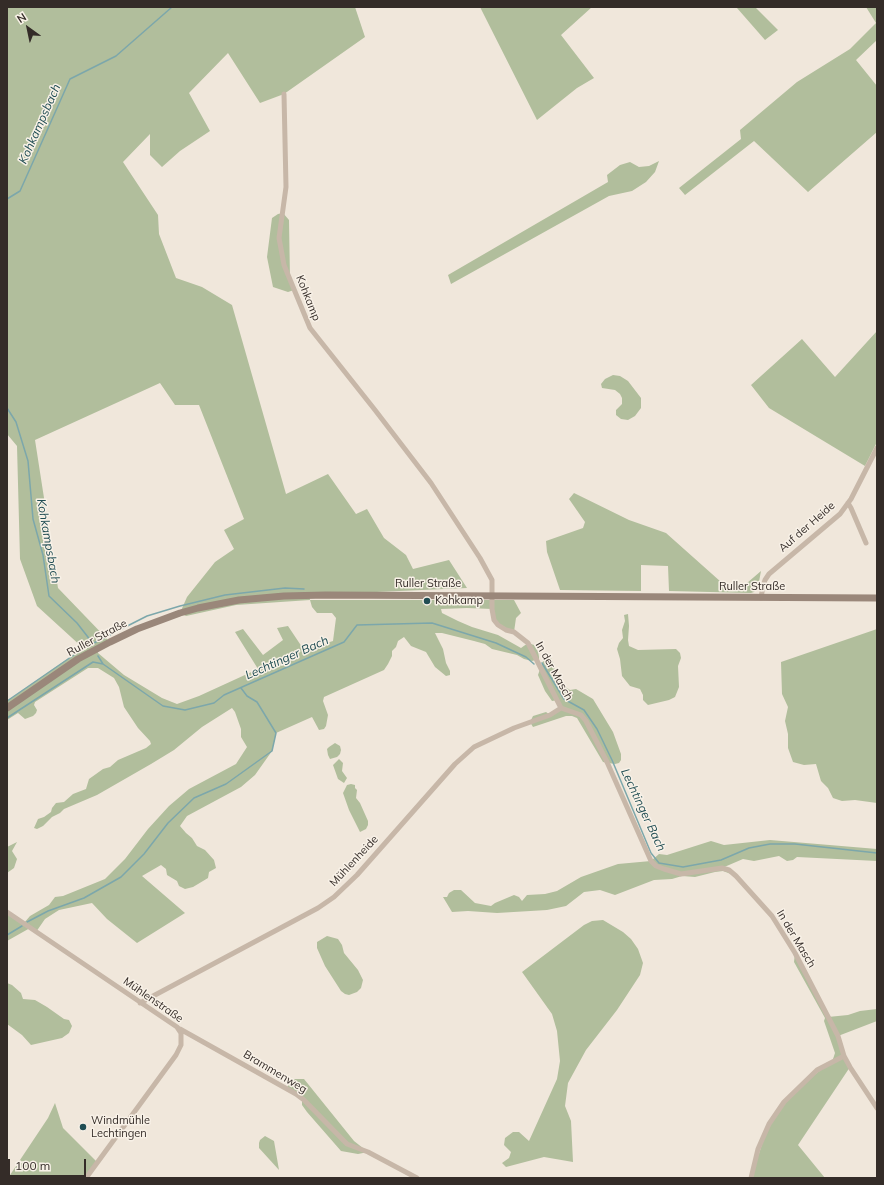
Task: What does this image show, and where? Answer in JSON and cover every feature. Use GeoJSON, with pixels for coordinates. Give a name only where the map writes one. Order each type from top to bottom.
{"type":"FeatureCollection","features":[{"type":"Feature","properties":{"kind":"main road","name":"Ruller Straße"},"geometry":{"type":"LineString","coordinates":[[7,708],[59,672],[98,648],[158,620],[198,608],[239,600],[309,595],[877,598]]}},
{"type":"Feature","properties":{"kind":"street","name":"Kohkamp"},"geometry":{"type":"LineString","coordinates":[[284,94],[286,187],[280,238],[284,265],[310,328],[431,483],[488,571],[492,580],[492,595]]}},
{"type":"Feature","properties":{"kind":"street","name":"Auf der Heide"},"geometry":{"type":"LineString","coordinates":[[762,598],[762,586],[764,580],[769,574],[832,522],[848,504],[877,448]]}},
{"type":"Feature","properties":{"kind":"street"},"geometry":{"type":"LineString","coordinates":[[848,504],[866,543]]}},
{"type":"Feature","properties":{"kind":"street","name":"In der Masch"},"geometry":{"type":"LineString","coordinates":[[492,595],[494,620],[498,625],[506,630],[514,632],[528,643],[562,708],[581,715],[586,721],[607,762],[651,861],[656,866],[681,874],[722,868],[729,870],[736,876],[772,916],[795,953],[838,1036],[844,1056],[877,1108]]}},
{"type":"Feature","properties":{"kind":"street","name":"Mühlenheide"},"geometry":{"type":"LineString","coordinates":[[140,1003],[318,908],[334,897],[357,875],[455,764],[474,747],[514,728],[550,715],[562,708]]}},
{"type":"Feature","properties":{"kind":"street","name":"Mühlenstraße"},"geometry":{"type":"LineString","coordinates":[[7,912],[177,1027],[181,1033],[181,1046],[176,1055],[86,1178]]}},
{"type":"Feature","properties":{"kind":"street","name":"Brammenweg"},"geometry":{"type":"LineString","coordinates":[[177,1027],[296,1094],[304,1100],[347,1144],[368,1152],[417,1178]]}},
{"type":"Feature","properties":{"kind":"street"},"geometry":{"type":"LineString","coordinates":[[751,1178],[758,1149],[769,1124],[784,1102],[817,1070],[844,1056]]}},
{"type":"Feature","properties":{"kind":"green space"},"geometry":{"type":"Polygon","coordinates":[[[7,7],[355,7],[365,37],[284,94],[260,103],[228,53],[189,93],[210,131],[180,151],[162,167],[150,155],[150,134],[123,162],[158,215],[159,234],[176,278],[202,287],[232,305],[286,494],[328,474],[356,514],[367,509],[384,538],[406,555],[413,569],[449,560],[467,588],[309,595],[310,600],[514,600],[521,613],[516,618],[514,632],[498,625],[492,609],[441,609],[442,613],[458,621],[498,635],[521,648],[528,643],[534,645],[538,651],[539,659],[532,661],[524,659],[517,655],[492,649],[485,644],[442,633],[435,633],[443,649],[446,663],[450,671],[450,675],[446,676],[435,667],[426,652],[411,646],[404,637],[398,641],[384,670],[324,697],[323,701],[328,715],[324,729],[319,730],[312,717],[276,733],[272,751],[255,775],[241,787],[187,816],[180,826],[192,838],[197,846],[205,850],[214,860],[216,868],[209,872],[208,878],[193,887],[185,889],[179,886],[177,881],[167,875],[166,869],[161,865],[142,876],[185,913],[137,943],[107,919],[92,903],[59,910],[45,919],[36,932],[30,928],[7,941],[7,912],[24,923],[30,916],[49,905],[55,897],[63,896],[105,879],[125,859],[148,829],[169,806],[189,789],[236,764],[247,747],[241,737],[241,729],[232,708],[202,727],[174,750],[151,764],[97,795],[64,809],[52,817],[43,826],[37,829],[34,828],[38,819],[51,812],[56,803],[64,802],[73,794],[86,789],[89,779],[103,769],[110,767],[118,760],[146,748],[151,744],[124,707],[119,687],[114,678],[98,668],[88,668],[35,702],[34,705],[37,710],[33,716],[25,719],[18,713],[7,720],[7,701],[83,648],[37,606],[20,559],[17,446],[7,434],[7,7]],[[160,383],[35,440],[58,588],[110,642],[98,648],[98,653],[124,675],[162,698],[177,704],[199,696],[258,669],[235,632],[243,629],[263,655],[283,640],[277,628],[288,626],[304,650],[333,641],[336,618],[332,613],[317,613],[312,607],[310,600],[236,605],[186,616],[180,613],[187,597],[215,562],[234,549],[224,530],[244,519],[199,405],[175,405],[160,383]]]}},
{"type":"Feature","properties":{"kind":"green space"},"geometry":{"type":"Polygon","coordinates":[[[480,7],[592,7],[561,35],[594,78],[577,88],[537,120],[480,7]]]}},
{"type":"Feature","properties":{"kind":"green space"},"geometry":{"type":"Polygon","coordinates":[[[757,7],[756,8],[778,30],[765,40],[737,8],[757,7]]]}},
{"type":"Feature","properties":{"kind":"green space"},"geometry":{"type":"Polygon","coordinates":[[[866,7],[877,7],[877,40],[856,60],[877,86],[877,132],[808,192],[754,141],[685,195],[679,188],[741,139],[740,130],[797,82],[850,49],[876,23],[866,7]]]}},
{"type":"Feature","properties":{"kind":"green space"},"geometry":{"type":"Polygon","coordinates":[[[659,161],[655,172],[646,182],[632,191],[609,196],[451,284],[448,275],[608,182],[607,175],[620,165],[630,162],[639,167],[649,166],[659,161]]]}},
{"type":"Feature","properties":{"kind":"green space"},"geometry":{"type":"Polygon","coordinates":[[[283,213],[289,220],[290,280],[294,290],[288,292],[273,287],[267,257],[272,218],[283,213]]]}},
{"type":"Feature","properties":{"kind":"green space"},"geometry":{"type":"Polygon","coordinates":[[[877,331],[877,442],[865,466],[769,408],[751,385],[802,339],[835,377],[877,331]]]}},
{"type":"Feature","properties":{"kind":"green space"},"geometry":{"type":"Polygon","coordinates":[[[613,375],[620,376],[628,381],[641,398],[641,408],[635,416],[628,420],[621,419],[616,415],[616,410],[622,404],[620,394],[615,390],[602,388],[601,384],[605,379],[613,375]]]}},
{"type":"Feature","properties":{"kind":"green space"},"geometry":{"type":"Polygon","coordinates":[[[574,493],[629,520],[666,533],[730,590],[747,583],[761,571],[758,587],[751,593],[669,591],[668,566],[641,565],[641,591],[560,590],[547,552],[546,541],[583,528],[585,522],[569,499],[574,493]]]}},
{"type":"Feature","properties":{"kind":"green space"},"geometry":{"type":"Polygon","coordinates":[[[628,614],[629,646],[638,650],[676,649],[680,653],[681,658],[678,666],[679,687],[675,697],[648,705],[643,700],[643,695],[640,689],[630,686],[622,676],[617,649],[623,638],[622,630],[625,621],[624,615],[628,614]]]}},
{"type":"Feature","properties":{"kind":"green space"},"geometry":{"type":"Polygon","coordinates":[[[877,629],[877,803],[855,800],[842,801],[833,798],[828,788],[821,781],[816,764],[804,765],[793,762],[788,748],[788,734],[785,721],[788,707],[782,694],[781,662],[877,629]]]}},
{"type":"Feature","properties":{"kind":"green space"},"geometry":{"type":"Polygon","coordinates":[[[547,656],[550,656],[555,666],[553,675],[560,676],[567,688],[570,690],[576,689],[593,699],[613,732],[621,754],[621,760],[619,763],[615,764],[603,762],[577,718],[566,716],[533,727],[530,722],[533,716],[546,712],[550,715],[561,708],[558,700],[552,701],[545,691],[538,675],[542,663],[547,656]]]}},
{"type":"Feature","properties":{"kind":"green space"},"geometry":{"type":"Polygon","coordinates":[[[335,743],[340,746],[340,754],[337,757],[330,759],[327,749],[335,743]]]}},
{"type":"Feature","properties":{"kind":"green space"},"geometry":{"type":"Polygon","coordinates":[[[339,759],[343,763],[342,771],[347,778],[344,783],[338,779],[333,765],[339,759]]]}},
{"type":"Feature","properties":{"kind":"green space"},"geometry":{"type":"Polygon","coordinates":[[[347,785],[355,785],[357,790],[356,798],[360,803],[368,821],[366,829],[360,832],[349,810],[343,793],[347,785]]]}},
{"type":"Feature","properties":{"kind":"green space"},"geometry":{"type":"Polygon","coordinates":[[[770,840],[877,849],[877,861],[797,857],[793,860],[787,861],[779,856],[754,861],[743,859],[722,868],[736,876],[723,871],[695,877],[682,876],[672,879],[654,880],[615,895],[600,890],[584,892],[566,906],[547,910],[497,913],[468,911],[452,912],[443,897],[447,897],[449,893],[454,890],[461,890],[475,903],[491,906],[514,895],[519,897],[522,901],[527,895],[545,894],[557,891],[581,877],[618,864],[651,861],[659,854],[667,855],[711,841],[724,845],[770,840]]]}},
{"type":"Feature","properties":{"kind":"green space"},"geometry":{"type":"Polygon","coordinates":[[[17,842],[12,851],[17,859],[14,868],[7,873],[7,847],[17,842]]]}},
{"type":"Feature","properties":{"kind":"green space"},"geometry":{"type":"Polygon","coordinates":[[[603,920],[623,932],[631,939],[638,949],[643,963],[640,975],[617,1010],[586,1050],[568,1083],[565,1106],[571,1121],[573,1162],[544,1157],[506,1167],[502,1163],[509,1158],[511,1152],[504,1145],[505,1138],[513,1132],[519,1132],[529,1141],[557,1079],[560,1061],[557,1031],[552,1014],[522,972],[584,925],[592,921],[603,920]]]}},
{"type":"Feature","properties":{"kind":"green space"},"geometry":{"type":"Polygon","coordinates":[[[327,936],[338,939],[342,945],[344,953],[358,970],[363,980],[361,988],[357,992],[349,995],[341,991],[325,966],[317,948],[317,942],[327,936]]]}},
{"type":"Feature","properties":{"kind":"green space"},"geometry":{"type":"Polygon","coordinates":[[[795,953],[828,1017],[848,1015],[860,1011],[877,1009],[877,1021],[838,1036],[850,1067],[798,1145],[825,1178],[751,1178],[768,1126],[784,1102],[807,1080],[832,1062],[835,1053],[824,1021],[825,1018],[794,962],[795,953]]]}},
{"type":"Feature","properties":{"kind":"green space"},"geometry":{"type":"Polygon","coordinates":[[[7,983],[12,985],[21,993],[23,999],[35,1000],[64,1019],[69,1020],[72,1026],[69,1033],[62,1038],[31,1045],[22,1035],[7,1024],[7,983]]]}},
{"type":"Feature","properties":{"kind":"green space"},"geometry":{"type":"Polygon","coordinates":[[[295,1079],[304,1079],[354,1141],[368,1152],[358,1154],[341,1151],[307,1112],[302,1105],[302,1098],[286,1088],[295,1079]]]}},
{"type":"Feature","properties":{"kind":"green space"},"geometry":{"type":"Polygon","coordinates":[[[55,1103],[63,1128],[97,1162],[86,1178],[8,1178],[48,1118],[55,1103]]]}},
{"type":"Feature","properties":{"kind":"green space"},"geometry":{"type":"Polygon","coordinates":[[[265,1136],[274,1141],[279,1170],[259,1148],[260,1140],[265,1136]]]}},
{"type":"Feature","properties":{"kind":"waterway","name":"Kohkampsbach"},"geometry":{"type":"LineString","coordinates":[[7,199],[20,191],[70,79],[116,56],[172,7]]}},
{"type":"Feature","properties":{"kind":"waterway","name":"Kohkampsbach"},"geometry":{"type":"LineString","coordinates":[[7,408],[16,422],[28,461],[33,519],[43,555],[49,596],[77,623],[91,641]]}},
{"type":"Feature","properties":{"kind":"waterway"},"geometry":{"type":"LineString","coordinates":[[7,701],[84,648],[147,616],[225,595],[285,588],[304,589]]}},
{"type":"Feature","properties":{"kind":"waterway","name":"Lechtinger Bach"},"geometry":{"type":"LineString","coordinates":[[98,656],[103,664],[163,706],[185,710],[214,703],[224,695],[344,642],[357,625],[432,623],[496,643],[526,657],[534,664]]}},
{"type":"Feature","properties":{"kind":"waterway"},"geometry":{"type":"LineString","coordinates":[[7,718],[93,662],[103,664]]}},
{"type":"Feature","properties":{"kind":"waterway","name":"Lechtinger Bach"},"geometry":{"type":"LineString","coordinates":[[542,663],[564,699],[584,710],[597,729],[612,760],[651,853],[659,863],[683,867],[721,860],[749,848],[770,844],[795,844],[877,853]]}},
{"type":"Feature","properties":{"kind":"waterway","name":"Lechtinger Bach"},"geometry":{"type":"LineString","coordinates":[[27,922],[48,911],[84,898],[121,877],[144,854],[168,823],[194,798],[226,784],[272,751],[276,733],[257,702],[247,696],[241,688]]}},
{"type":"Feature","properties":{"kind":"waterway","name":"Lechtinger Bach"},"geometry":{"type":"LineString","coordinates":[[7,935],[22,926]]}},
{"type":"Feature","properties":{"kind":"place","name":"Kohkamp"},"geometry":{"type":"Point","coordinates":[427,601]}},
{"type":"Feature","properties":{"kind":"place","name":"Windmühle Lechtingen"},"geometry":{"type":"Point","coordinates":[83,1127]}}]}
